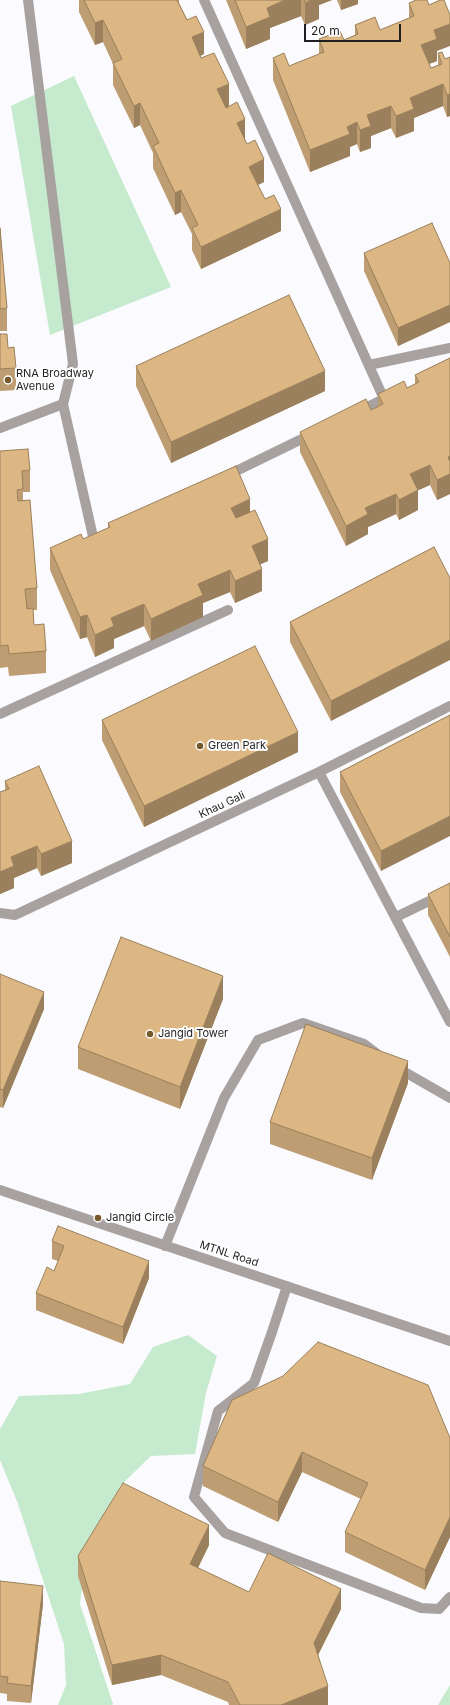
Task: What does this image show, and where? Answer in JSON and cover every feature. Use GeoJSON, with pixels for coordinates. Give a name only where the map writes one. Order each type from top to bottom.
{"type":"FeatureCollection","features":[{"type":"Feature","properties":{"kind":"street"},"geometry":{"type":"LineString","coordinates":[[28,0],[73,364],[63,404],[94,541],[108,534]]}},
{"type":"Feature","properties":{"kind":"street"},"geometry":{"type":"LineString","coordinates":[[204,0],[384,399],[349,416]]}},
{"type":"Feature","properties":{"kind":"street"},"geometry":{"type":"LineString","coordinates":[[369,365],[450,348]]}},
{"type":"Feature","properties":{"kind":"street"},"geometry":{"type":"LineString","coordinates":[[0,428],[63,404]]}},
{"type":"Feature","properties":{"kind":"street"},"geometry":{"type":"LineString","coordinates":[[214,482],[321,430]]}},
{"type":"Feature","properties":{"kind":"street"},"geometry":{"type":"LineString","coordinates":[[0,714],[228,610]]}},
{"type":"Feature","properties":{"kind":"street","name":"Khau Gali"},"geometry":{"type":"LineString","coordinates":[[0,913],[15,915],[320,772],[450,706]]}},
{"type":"Feature","properties":{"kind":"street"},"geometry":{"type":"LineString","coordinates":[[320,772],[449,1016]]}},
{"type":"Feature","properties":{"kind":"street"},"geometry":{"type":"LineString","coordinates":[[396,917],[450,891]]}},
{"type":"Feature","properties":{"kind":"street"},"geometry":{"type":"LineString","coordinates":[[165,1246],[224,1098],[258,1040],[304,1023],[364,1044],[385,1060],[450,1098]]}},
{"type":"Feature","properties":{"kind":"street","name":"MTNL Road"},"geometry":{"type":"LineString","coordinates":[[0,1190],[450,1341]]}},
{"type":"Feature","properties":{"kind":"street"},"geometry":{"type":"LineString","coordinates":[[286,1286],[254,1383],[218,1411],[194,1497],[225,1533],[421,1608],[439,1609],[450,1597]]}},
{"type":"Feature","properties":{"kind":"green space"},"geometry":{"type":"Polygon","coordinates":[[[74,76],[171,287],[50,335],[11,106],[74,76]]]}},
{"type":"Feature","properties":{"kind":"green space"},"geometry":{"type":"Polygon","coordinates":[[[188,1335],[217,1356],[206,1393],[195,1454],[151,1456],[120,1486],[98,1543],[84,1570],[80,1604],[113,1704],[58,1705],[66,1685],[64,1644],[18,1504],[0,1460],[0,1429],[19,1396],[79,1394],[130,1384],[153,1347],[188,1335]]]}},
{"type":"Feature","properties":{"kind":"green space"},"geometry":{"type":"Polygon","coordinates":[[[450,1685],[450,1705],[438,1705],[450,1685]]]}},
{"type":"Feature","properties":{"kind":"building"},"geometry":{"type":"Polygon","coordinates":[[[84,0],[177,0],[187,20],[196,16],[204,32],[192,37],[201,58],[214,53],[229,84],[217,89],[226,108],[237,102],[245,119],[237,123],[247,144],[255,140],[264,159],[249,167],[265,199],[274,195],[281,209],[201,247],[192,228],[198,225],[181,190],[175,193],[153,146],[159,143],[140,103],[134,106],[113,63],[122,59],[103,20],[95,23],[84,0]]]}},
{"type":"Feature","properties":{"kind":"building"},"geometry":{"type":"Polygon","coordinates":[[[235,0],[285,0],[267,8],[270,17],[246,27],[235,0]]]}},
{"type":"Feature","properties":{"kind":"building"},"geometry":{"type":"Polygon","coordinates":[[[304,0],[312,0],[305,3],[304,0]]]}},
{"type":"Feature","properties":{"kind":"building"},"geometry":{"type":"Polygon","coordinates":[[[416,0],[427,0],[429,5],[440,0],[444,0],[450,15],[450,24],[434,30],[437,39],[421,45],[431,68],[442,64],[438,53],[442,52],[445,59],[450,57],[450,94],[447,95],[443,84],[410,98],[414,109],[396,116],[391,106],[367,115],[371,126],[360,130],[357,122],[347,127],[350,134],[310,150],[273,58],[284,53],[289,66],[324,52],[319,39],[340,31],[344,40],[358,34],[355,25],[375,17],[380,30],[414,16],[409,3],[416,0]]]}},
{"type":"Feature","properties":{"kind":"building"},"geometry":{"type":"Polygon","coordinates":[[[432,223],[450,263],[450,305],[398,328],[364,253],[432,223]]]}},
{"type":"Feature","properties":{"kind":"building"},"geometry":{"type":"Polygon","coordinates":[[[0,228],[7,308],[0,309],[0,228]]]}},
{"type":"Feature","properties":{"kind":"building"},"geometry":{"type":"Polygon","coordinates":[[[289,295],[325,371],[171,442],[136,366],[289,295]]]}},
{"type":"Feature","properties":{"kind":"building"},"geometry":{"type":"Polygon","coordinates":[[[0,334],[7,334],[8,348],[14,347],[16,368],[0,369],[0,334]]]}},
{"type":"Feature","properties":{"kind":"building"},"geometry":{"type":"Polygon","coordinates":[[[450,358],[450,456],[448,457],[450,462],[450,474],[437,480],[430,465],[410,474],[418,490],[399,500],[396,494],[365,508],[368,514],[346,526],[300,432],[366,399],[371,410],[383,404],[378,394],[404,381],[407,388],[419,382],[415,375],[450,358]]]}},
{"type":"Feature","properties":{"kind":"building"},"geometry":{"type":"Polygon","coordinates":[[[28,449],[30,470],[22,471],[23,489],[17,490],[18,501],[30,500],[37,588],[25,589],[27,609],[33,608],[34,625],[44,624],[46,651],[9,654],[8,645],[0,646],[0,451],[28,449]]]}},
{"type":"Feature","properties":{"kind":"building"},"geometry":{"type":"Polygon","coordinates":[[[236,466],[250,499],[231,508],[236,518],[255,510],[268,539],[252,546],[262,569],[235,581],[230,570],[198,584],[203,595],[151,619],[144,604],[111,618],[114,626],[95,635],[87,615],[80,617],[50,548],[81,534],[83,539],[110,527],[108,523],[236,466]]]}},
{"type":"Feature","properties":{"kind":"building"},"geometry":{"type":"Polygon","coordinates":[[[434,547],[450,578],[450,640],[331,701],[290,622],[434,547]]]}},
{"type":"Feature","properties":{"kind":"building","name":"Green Park"},"geometry":{"type":"Polygon","coordinates":[[[255,646],[298,732],[144,806],[102,720],[255,646]]]}},
{"type":"Feature","properties":{"kind":"building"},"geometry":{"type":"Polygon","coordinates":[[[450,715],[450,816],[381,851],[340,772],[450,715]]]}},
{"type":"Feature","properties":{"kind":"building"},"geometry":{"type":"Polygon","coordinates":[[[39,766],[72,841],[41,854],[37,846],[11,857],[14,866],[0,872],[0,792],[9,789],[5,781],[39,766]]]}},
{"type":"Feature","properties":{"kind":"building"},"geometry":{"type":"Polygon","coordinates":[[[450,883],[450,937],[428,894],[450,883]]]}},
{"type":"Feature","properties":{"kind":"building","name":"Jangid Tower"},"geometry":{"type":"Polygon","coordinates":[[[121,937],[223,976],[180,1087],[78,1047],[121,937]]]}},
{"type":"Feature","properties":{"kind":"building"},"geometry":{"type":"Polygon","coordinates":[[[0,974],[44,992],[3,1090],[0,1089],[0,974]]]}},
{"type":"Feature","properties":{"kind":"building"},"geometry":{"type":"Polygon","coordinates":[[[306,1024],[408,1061],[372,1158],[270,1122],[306,1024]]]}},
{"type":"Feature","properties":{"kind":"building"},"geometry":{"type":"Polygon","coordinates":[[[58,1226],[149,1261],[123,1327],[36,1293],[47,1267],[54,1271],[64,1246],[52,1241],[58,1226]]]}},
{"type":"Feature","properties":{"kind":"building"},"geometry":{"type":"Polygon","coordinates":[[[318,1342],[428,1385],[450,1438],[450,1517],[425,1570],[345,1532],[368,1483],[302,1452],[278,1502],[203,1466],[232,1400],[283,1376],[318,1342]]]}},
{"type":"Feature","properties":{"kind":"building"},"geometry":{"type":"Polygon","coordinates":[[[123,1483],[209,1525],[190,1564],[249,1592],[268,1553],[341,1589],[314,1643],[328,1686],[281,1705],[240,1705],[228,1682],[161,1655],[112,1665],[78,1556],[123,1483]]]}},
{"type":"Feature","properties":{"kind":"building"},"geometry":{"type":"Polygon","coordinates":[[[0,1581],[43,1586],[31,1686],[7,1683],[8,1677],[0,1676],[0,1581]]]}},
{"type":"Feature","properties":{"kind":"place","name":"RNA Broadway Avenue"},"geometry":{"type":"Point","coordinates":[8,380]}},
{"type":"Feature","properties":{"kind":"place","name":"Green Park"},"geometry":{"type":"Point","coordinates":[200,746]}},
{"type":"Feature","properties":{"kind":"place","name":"Jangid Tower"},"geometry":{"type":"Point","coordinates":[150,1034]}},
{"type":"Feature","properties":{"kind":"place","name":"Jangid Circle"},"geometry":{"type":"Point","coordinates":[98,1218]}}]}
